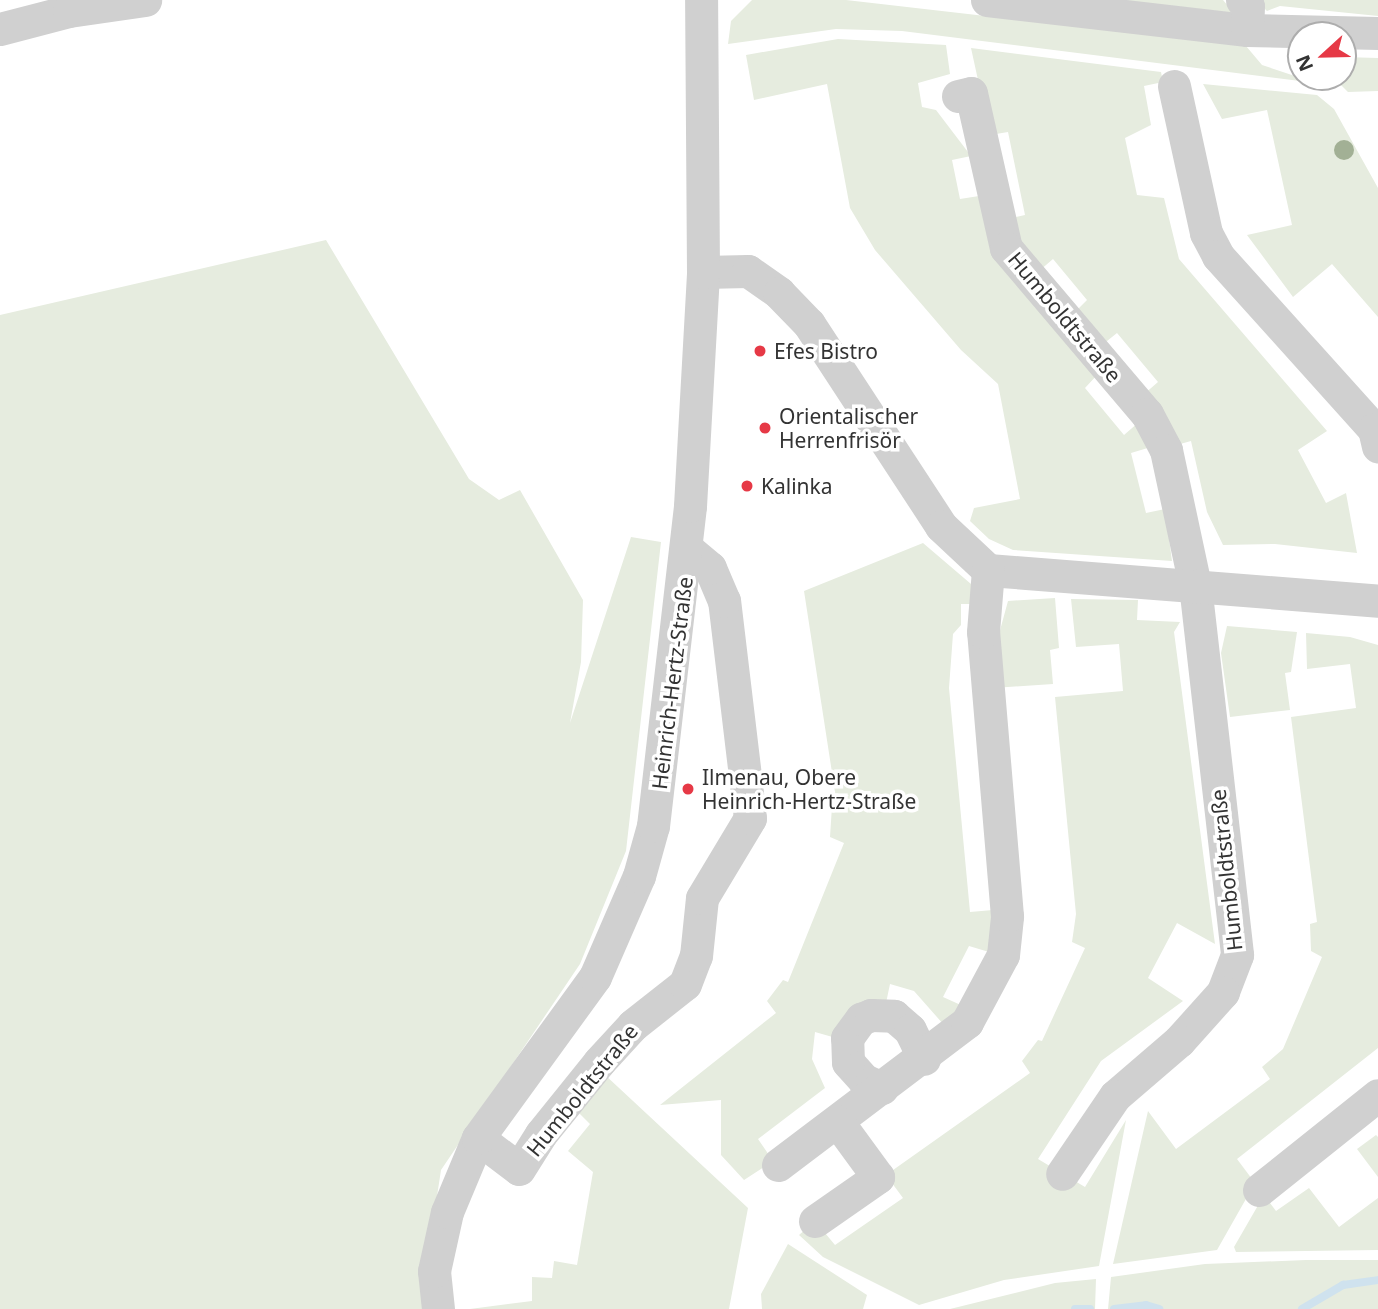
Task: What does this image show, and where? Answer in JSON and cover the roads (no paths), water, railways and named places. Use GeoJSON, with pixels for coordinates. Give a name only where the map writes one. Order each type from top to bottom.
{"type":"FeatureCollection","features":[{"type":"Feature","properties":{"kind":"street"},"geometry":{"type":"LineString","coordinates":[[10,18],[145,0]]}},
{"type":"Feature","properties":{"kind":"street","name":"Heinrich-Hertz-Straße"},"geometry":{"type":"LineString","coordinates":[[438,1309],[434,1271],[447,1212],[478,1138],[595,977],[639,876],[661,785],[687,550],[704,272],[701,0]]}},
{"type":"Feature","properties":{"kind":"street"},"geometry":{"type":"LineString","coordinates":[[987,0],[1244,15],[1378,33]]}},
{"type":"Feature","properties":{"kind":"street"},"geometry":{"type":"LineString","coordinates":[[1174,86],[1206,233],[1218,256],[1374,429],[1378,447]]}},
{"type":"Feature","properties":{"kind":"street","name":"Humboldtstraße"},"geometry":{"type":"LineString","coordinates":[[958,96],[971,93],[1006,248],[1147,414],[1166,450],[1195,585],[1237,955],[1223,992],[1179,1041],[1115,1096],[1062,1174]]}},
{"type":"Feature","properties":{"kind":"street"},"geometry":{"type":"LineString","coordinates":[[704,272],[748,271],[779,293],[809,324],[940,526],[988,570],[1378,601]]}},
{"type":"Feature","properties":{"kind":"street","name":"Humboldtstraße"},"geometry":{"type":"LineString","coordinates":[[478,1138],[519,1169],[541,1134],[607,1053],[633,1025],[685,984],[696,956],[702,898],[750,818],[724,601],[710,568],[687,550]]}},
{"type":"Feature","properties":{"kind":"street"},"geometry":{"type":"LineString","coordinates":[[778,1165],[924,1059],[967,1022],[1003,955],[1007,916],[983,632],[988,570]]}},
{"type":"Feature","properties":{"kind":"street"},"geometry":{"type":"LineString","coordinates":[[882,1088],[864,1080],[848,1062],[847,1038],[861,1019],[894,1016],[910,1030],[924,1059]]}},
{"type":"Feature","properties":{"kind":"street"},"geometry":{"type":"LineString","coordinates":[[1259,1189],[1378,1095]]}},
{"type":"Feature","properties":{"kind":"street"},"geometry":{"type":"LineString","coordinates":[[815,1221],[878,1177],[837,1121]]}},
{"type":"Feature","properties":{"kind":"waterway"},"geometry":{"type":"LineString","coordinates":[[1302,1309],[1343,1285],[1378,1280]]}},
{"type":"Feature","properties":{"kind":"waterway"},"geometry":{"type":"LineString","coordinates":[[1114,1309],[1146,1305],[1159,1309]]}},
{"type":"Feature","properties":{"kind":"waterway"},"geometry":{"type":"LineString","coordinates":[[1075,1309],[1090,1309]]}},
{"type":"Feature","properties":{"kind":"place","name":"Efes Bistro"},"geometry":{"type":"Point","coordinates":[760,351]}},
{"type":"Feature","properties":{"kind":"place","name":"Orientalischer Herrenfrisör"},"geometry":{"type":"Point","coordinates":[765,428]}},
{"type":"Feature","properties":{"kind":"place","name":"Kalinka"},"geometry":{"type":"Point","coordinates":[747,486]}},
{"type":"Feature","properties":{"kind":"place","name":"Ilmenau, Obere Heinrich-Hertz-Straße"},"geometry":{"type":"Point","coordinates":[688,789]}}]}
